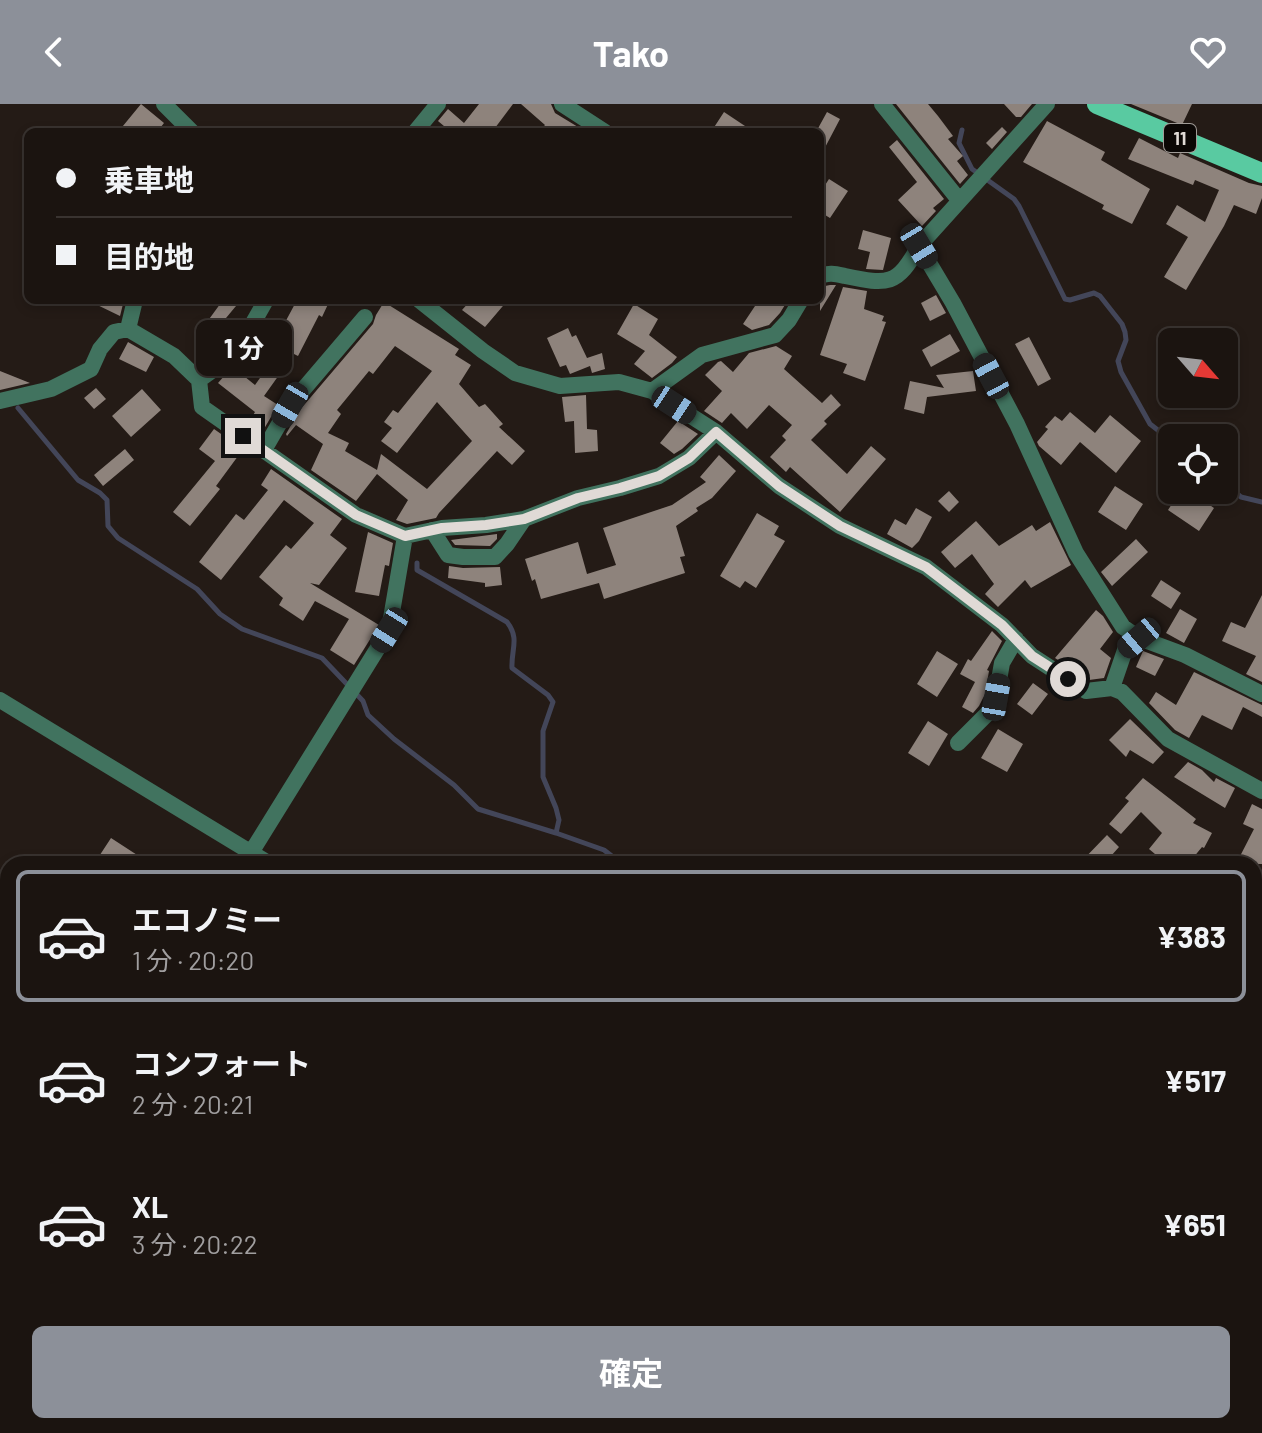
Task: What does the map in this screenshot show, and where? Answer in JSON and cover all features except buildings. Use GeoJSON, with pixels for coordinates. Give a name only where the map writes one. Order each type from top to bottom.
{"type":"FeatureCollection","features":[{"type":"Feature","properties":{"kind":"main road","name":"11"},"geometry":{"type":"LineString","coordinates":[[1097,104],[1262,173]]}},
{"type":"Feature","properties":{"kind":"street"},"geometry":{"type":"LineString","coordinates":[[164,104],[188,128]]}},
{"type":"Feature","properties":{"kind":"street"},"geometry":{"type":"LineString","coordinates":[[418,128],[438,104]]}},
{"type":"Feature","properties":{"kind":"street"},"geometry":{"type":"LineString","coordinates":[[562,104],[599,128]]}},
{"type":"Feature","properties":{"kind":"street"},"geometry":{"type":"LineString","coordinates":[[882,104],[959,200]]}},
{"type":"Feature","properties":{"kind":"street"},"geometry":{"type":"LineString","coordinates":[[824,274],[890,281],[907,268],[919,246],[1047,104]]}},
{"type":"Feature","properties":{"kind":"street"},"geometry":{"type":"LineString","coordinates":[[919,246],[1017,424],[1076,553],[1123,627],[1139,638],[1185,655],[1262,694]]}},
{"type":"Feature","properties":{"kind":"street"},"geometry":{"type":"LineString","coordinates":[[128,329],[134,304]]}},
{"type":"Feature","properties":{"kind":"street"},"geometry":{"type":"LineString","coordinates":[[199,380],[228,359],[264,304]]}},
{"type":"Feature","properties":{"kind":"street"},"geometry":{"type":"LineString","coordinates":[[424,304],[515,373],[560,386],[619,382],[652,391],[716,432],[779,486],[840,526],[926,567],[1002,625],[1032,656],[1086,691],[1112,688],[1122,692],[1168,739],[1262,791]]}},
{"type":"Feature","properties":{"kind":"street"},"geometry":{"type":"LineString","coordinates":[[652,391],[702,355],[775,335],[799,304]]}},
{"type":"Feature","properties":{"kind":"street"},"geometry":{"type":"LineString","coordinates":[[264,450],[290,405],[365,317]]}},
{"type":"Feature","properties":{"kind":"street"},"geometry":{"type":"LineString","coordinates":[[0,401],[51,389],[91,369],[100,349],[114,332],[128,329],[174,356],[199,380],[202,407],[356,515],[405,536],[524,519],[578,498],[659,476],[689,458],[716,432]]}},
{"type":"Feature","properties":{"kind":"street"},"geometry":{"type":"LineString","coordinates":[[432,530],[448,555],[495,557],[524,519]]}},
{"type":"Feature","properties":{"kind":"street"},"geometry":{"type":"LineString","coordinates":[[249,856],[389,630],[405,536]]}},
{"type":"Feature","properties":{"kind":"street"},"geometry":{"type":"LineString","coordinates":[[1112,688],[1125,650],[1139,638]]}},
{"type":"Feature","properties":{"kind":"street"},"geometry":{"type":"LineString","coordinates":[[958,743],[988,713],[996,697],[1002,663],[1016,639]]}},
{"type":"Feature","properties":{"kind":"street"},"geometry":{"type":"LineString","coordinates":[[0,700],[245,856]]}},
{"type":"Feature","properties":{"kind":"waterway"},"geometry":{"type":"LineString","coordinates":[[962,130],[959,143],[972,169],[1014,199],[1065,299],[1094,293],[1100,296],[1122,324],[1126,340],[1118,361],[1121,372],[1150,424],[1158,430]]}},
{"type":"Feature","properties":{"kind":"waterway"},"geometry":{"type":"LineString","coordinates":[[18,408],[78,480],[107,500],[108,526],[118,538],[197,589],[220,614],[242,629],[322,658],[363,701],[368,715],[454,785],[478,809],[556,833],[604,850],[612,856]]}},
{"type":"Feature","properties":{"kind":"waterway"},"geometry":{"type":"LineString","coordinates":[[1238,495],[1262,502]]}},
{"type":"Feature","properties":{"kind":"waterway"},"geometry":{"type":"LineString","coordinates":[[417,563],[417,570],[507,622],[514,639],[512,668],[553,702],[543,731],[543,777],[559,820],[556,833]]}},
{"type":"Feature","properties":{"kind":"route"},"geometry":{"type":"LineString","coordinates":[[243,436],[356,515],[405,536],[442,528],[524,519],[578,498],[659,476],[689,458],[716,432],[779,486],[840,526],[926,567],[1002,625],[1032,656],[1068,679]]}}]}
